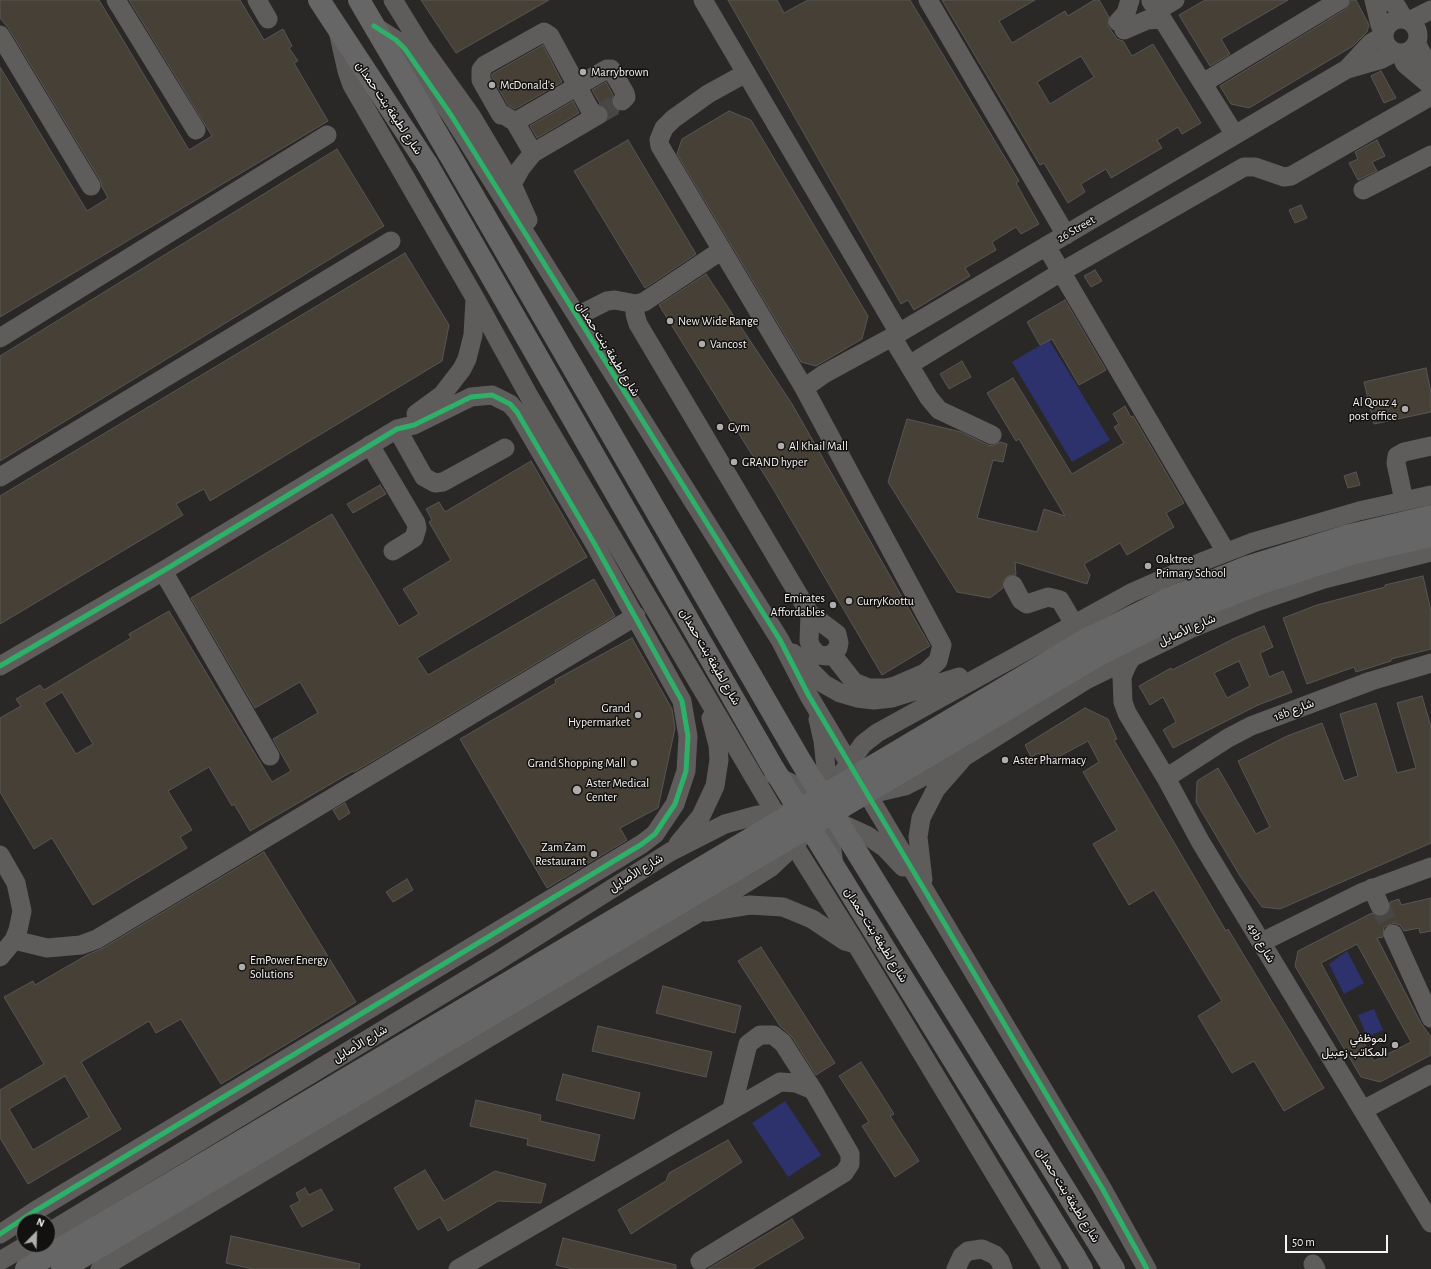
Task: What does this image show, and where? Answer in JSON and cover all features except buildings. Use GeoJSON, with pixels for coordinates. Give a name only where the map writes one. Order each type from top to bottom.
{"type":"FeatureCollection","features":[{"type":"Feature","properties":{"kind":"main road","name":"شارع لطيفة بنت حمدان"},"geometry":{"type":"LineString","coordinates":[[319,0],[427,164],[772,766],[1078,1263]]}},
{"type":"Feature","properties":{"kind":"main road","name":"شارع لطيفة بنت حمدان"},"geometry":{"type":"LineString","coordinates":[[359,0],[800,760],[1114,1269]]}},
{"type":"Feature","properties":{"kind":"main road"},"geometry":{"type":"LineString","coordinates":[[26,1269],[1085,640],[1165,600],[1247,567],[1346,536],[1431,516]]}},
{"type":"Feature","properties":{"kind":"main road"},"geometry":{"type":"LineString","coordinates":[[62,1269],[1097,656],[1179,615],[1264,582],[1351,554],[1431,536]]}},
{"type":"Feature","properties":{"kind":"street"},"geometry":{"type":"LineString","coordinates":[[116,0],[196,130]]}},
{"type":"Feature","properties":{"kind":"street"},"geometry":{"type":"LineString","coordinates":[[257,0],[268,19]]}},
{"type":"Feature","properties":{"kind":"street"},"geometry":{"type":"LineString","coordinates":[[393,0],[422,47],[472,117],[512,184],[542,249],[542,260]]}},
{"type":"Feature","properties":{"kind":"street"},"geometry":{"type":"LineString","coordinates":[[703,0],[896,335],[909,365],[929,398],[939,410],[992,435]]}},
{"type":"Feature","properties":{"kind":"street"},"geometry":{"type":"LineString","coordinates":[[928,0],[1066,235]]}},
{"type":"Feature","properties":{"kind":"street"},"geometry":{"type":"LineString","coordinates":[[1130,0],[1121,26],[1147,20],[1153,6]]}},
{"type":"Feature","properties":{"kind":"street"},"geometry":{"type":"LineString","coordinates":[[1153,6],[1176,0]]}},
{"type":"Feature","properties":{"kind":"street"},"geometry":{"type":"LineString","coordinates":[[1203,83],[1340,0]]}},
{"type":"Feature","properties":{"kind":"street"},"geometry":{"type":"LineString","coordinates":[[1374,0],[1387,45],[1397,53],[1405,64],[1431,86]]}},
{"type":"Feature","properties":{"kind":"street"},"geometry":{"type":"LineString","coordinates":[[1389,0],[1397,7],[1406,20],[1422,37],[1425,59],[1431,83]]}},
{"type":"Feature","properties":{"kind":"street"},"geometry":{"type":"LineString","coordinates":[[1153,6],[1235,135]]}},
{"type":"Feature","properties":{"kind":"street"},"geometry":{"type":"LineString","coordinates":[[1384,34],[1386,28],[1393,21],[1406,20],[1431,10]]}},
{"type":"Feature","properties":{"kind":"street","name":"شارع لطيفة بنت حمدان"},"geometry":{"type":"LineString","coordinates":[[374,26],[396,40],[413,59],[463,133],[780,640],[809,696]]}},
{"type":"Feature","properties":{"kind":"street"},"geometry":{"type":"LineString","coordinates":[[337,29],[347,71],[352,85],[475,298],[529,396],[704,695],[1052,1269]]}},
{"type":"Feature","properties":{"kind":"street"},"geometry":{"type":"LineString","coordinates":[[512,184],[521,168],[533,153],[596,116],[577,86],[550,36],[546,33],[541,33],[485,65],[481,70],[481,80],[533,153]]}},
{"type":"Feature","properties":{"kind":"street","name":"26 Street"},"geometry":{"type":"LineString","coordinates":[[1347,69],[1371,43],[1384,34]]}},
{"type":"Feature","properties":{"kind":"street"},"geometry":{"type":"LineString","coordinates":[[0,35],[91,186]]}},
{"type":"Feature","properties":{"kind":"street"},"geometry":{"type":"LineString","coordinates":[[1397,53],[1410,50],[1422,37]]}},
{"type":"Feature","properties":{"kind":"street","name":"26 Street"},"geometry":{"type":"LineString","coordinates":[[804,388],[824,374],[896,335],[1347,69],[1397,53]]}},
{"type":"Feature","properties":{"kind":"street"},"geometry":{"type":"LineString","coordinates":[[472,117],[508,119],[610,69],[625,94],[626,97],[622,100]]}},
{"type":"Feature","properties":{"kind":"street"},"geometry":{"type":"LineString","coordinates":[[636,304],[635,314],[638,324],[810,614],[837,634],[839,643],[838,648],[832,654],[854,682],[869,688],[886,688],[895,686],[926,672],[938,661],[942,645],[804,388],[667,160],[658,140],[664,128],[673,119],[708,94],[746,73]]}},
{"type":"Feature","properties":{"kind":"street"},"geometry":{"type":"LineString","coordinates":[[909,365],[1061,272],[1244,167],[1255,167],[1284,177],[1291,176],[1431,96]]}},
{"type":"Feature","properties":{"kind":"street"},"geometry":{"type":"LineString","coordinates":[[0,338],[327,135]]}},
{"type":"Feature","properties":{"kind":"street"},"geometry":{"type":"LineString","coordinates":[[1363,190],[1431,156]]}},
{"type":"Feature","properties":{"kind":"street"},"geometry":{"type":"LineString","coordinates":[[0,477],[391,241]]}},
{"type":"Feature","properties":{"kind":"street"},"geometry":{"type":"LineString","coordinates":[[1046,246],[1226,552]]}},
{"type":"Feature","properties":{"kind":"street"},"geometry":{"type":"LineString","coordinates":[[577,316],[607,301],[614,300],[636,304],[644,302],[722,250]]}},
{"type":"Feature","properties":{"kind":"street"},"geometry":{"type":"LineString","coordinates":[[0,666],[163,571],[397,429],[410,417],[442,395],[468,359],[474,335],[475,298]]}},
{"type":"Feature","properties":{"kind":"street"},"geometry":{"type":"LineString","coordinates":[[0,1234],[35,1211],[642,844],[655,834],[669,814],[681,788],[686,771],[688,736],[682,701],[636,616],[517,412],[510,404],[501,398],[492,395],[471,397],[414,425],[397,429]]}},
{"type":"Feature","properties":{"kind":"street"},"geometry":{"type":"LineString","coordinates":[[397,429],[424,477],[434,483],[447,480],[505,448]]}},
{"type":"Feature","properties":{"kind":"street"},"geometry":{"type":"LineString","coordinates":[[370,445],[416,523],[417,528],[414,538],[393,551]]}},
{"type":"Feature","properties":{"kind":"street"},"geometry":{"type":"LineString","coordinates":[[1404,501],[1396,463],[1397,456],[1404,452],[1431,446]]}},
{"type":"Feature","properties":{"kind":"street"},"geometry":{"type":"LineString","coordinates":[[100,1269],[698,913],[770,868],[805,832],[822,818],[830,794],[849,762],[863,744],[877,733],[980,674],[1131,593],[1226,552],[1307,526],[1431,495]]}},
{"type":"Feature","properties":{"kind":"street"},"geometry":{"type":"LineString","coordinates":[[594,543],[598,514]]}},
{"type":"Feature","properties":{"kind":"street","name":"شارع الأصايل"},"geometry":{"type":"LineString","coordinates":[[964,757],[1086,680],[1133,655],[1223,615],[1290,590],[1358,569],[1431,552]]}},
{"type":"Feature","properties":{"kind":"street"},"geometry":{"type":"LineString","coordinates":[[163,571],[270,756]]}},
{"type":"Feature","properties":{"kind":"street"},"geometry":{"type":"LineString","coordinates":[[1014,585],[1021,600],[1027,604],[1048,597],[1060,600],[1074,624]]}},
{"type":"Feature","properties":{"kind":"street"},"geometry":{"type":"LineString","coordinates":[[14,940],[47,948],[81,945],[97,939],[636,616]]}},
{"type":"Feature","properties":{"kind":"street"},"geometry":{"type":"LineString","coordinates":[[780,640],[824,684],[840,693],[856,698],[874,700],[892,698],[952,679],[980,674]]}},
{"type":"Feature","properties":{"kind":"street","name":"49b شارع"},"geometry":{"type":"LineString","coordinates":[[1133,655],[1126,665],[1122,677],[1123,702],[1128,713],[1166,778],[1200,841],[1262,942],[1314,1032],[1364,1110],[1431,1223]]}},
{"type":"Feature","properties":{"kind":"street","name":"18b شارع"},"geometry":{"type":"LineString","coordinates":[[1166,778],[1228,738],[1251,726],[1371,681],[1431,663]]}},
{"type":"Feature","properties":{"kind":"street"},"geometry":{"type":"LineString","coordinates":[[704,695],[718,705],[747,750],[766,769],[791,784],[806,790],[830,794],[868,795],[905,786],[959,758],[964,757]]}},
{"type":"Feature","properties":{"kind":"street"},"geometry":{"type":"LineString","coordinates":[[670,852],[687,835],[700,816],[715,786],[718,774],[718,745],[704,695]]}},
{"type":"Feature","properties":{"kind":"street"},"geometry":{"type":"LineString","coordinates":[[809,696],[823,741],[830,794]]}},
{"type":"Feature","properties":{"kind":"street"},"geometry":{"type":"LineString","coordinates":[[809,696],[1102,1188],[1147,1269]]}},
{"type":"Feature","properties":{"kind":"street"},"geometry":{"type":"LineString","coordinates":[[925,889],[919,845],[921,818],[936,789],[964,757]]}},
{"type":"Feature","properties":{"kind":"street"},"geometry":{"type":"LineString","coordinates":[[670,852],[725,824],[758,815],[776,813],[822,818],[868,836],[885,848],[925,889]]}},
{"type":"Feature","properties":{"kind":"street"},"geometry":{"type":"LineString","coordinates":[[822,818],[856,944]]}},
{"type":"Feature","properties":{"kind":"street","name":"شارع الأصايل"},"geometry":{"type":"LineString","coordinates":[[56,1228],[499,960],[670,852]]}},
{"type":"Feature","properties":{"kind":"street"},"geometry":{"type":"LineString","coordinates":[[0,855],[19,892],[21,920],[14,940],[0,957]]}},
{"type":"Feature","properties":{"kind":"street"},"geometry":{"type":"LineString","coordinates":[[1262,942],[1372,888],[1431,867]]}},
{"type":"Feature","properties":{"kind":"street"},"geometry":{"type":"LineString","coordinates":[[1372,888],[1431,1018]]}},
{"type":"Feature","properties":{"kind":"street"},"geometry":{"type":"LineString","coordinates":[[698,913],[750,905],[783,907],[812,919],[845,941],[856,944]]}},
{"type":"Feature","properties":{"kind":"street"},"geometry":{"type":"LineString","coordinates":[[433,970],[499,960]]}},
{"type":"Feature","properties":{"kind":"street"},"geometry":{"type":"LineString","coordinates":[[700,1261],[848,1169],[851,1159],[850,1154],[813,1090],[787,1049],[773,1035],[760,1035],[751,1040],[745,1049],[732,1108]]}},
{"type":"Feature","properties":{"kind":"street"},"geometry":{"type":"LineString","coordinates":[[780,1082],[785,1065],[787,1049]]}},
{"type":"Feature","properties":{"kind":"street"},"geometry":{"type":"LineString","coordinates":[[1364,1110],[1431,1074]]}},
{"type":"Feature","properties":{"kind":"street"},"geometry":{"type":"LineString","coordinates":[[458,1269],[732,1108],[780,1082],[796,1083],[813,1090]]}},
{"type":"Feature","properties":{"kind":"street"},"geometry":{"type":"LineString","coordinates":[[956,1269],[958,1262],[968,1251],[982,1249],[995,1255],[1003,1268]]}},
{"type":"Feature","properties":{"kind":"street"},"geometry":{"type":"LineString","coordinates":[[0,1261],[16,1252]]}},
{"type":"Feature","properties":{"kind":"shaded area"},"geometry":{"type":"Polygon","coordinates":[[[1049,340],[1110,440],[1072,462],[1012,362],[1049,340]]]}},
{"type":"Feature","properties":{"kind":"shaded area"},"geometry":{"type":"Polygon","coordinates":[[[1347,951],[1364,983],[1344,994],[1329,964],[1347,951]]]}},
{"type":"Feature","properties":{"kind":"shaded area"},"geometry":{"type":"Polygon","coordinates":[[[1374,1009],[1383,1030],[1367,1037],[1358,1015],[1374,1009]]]}},
{"type":"Feature","properties":{"kind":"shaded area"},"geometry":{"type":"Polygon","coordinates":[[[785,1101],[821,1155],[788,1177],[752,1123],[785,1101]]]}},
{"type":"Feature","properties":{"kind":"tunnel"},"geometry":{"type":"LineString","coordinates":[[598,115],[622,101]]}},
{"type":"Feature","properties":{"kind":"tunnel"},"geometry":{"type":"LineString","coordinates":[[1380,906],[1387,920]]}},
{"type":"Feature","properties":{"kind":"cycle path"},"geometry":{"type":"LineString","coordinates":[[374,26],[396,40],[405,49],[451,115],[780,640],[809,696],[1102,1188],[1147,1269]]}},
{"type":"Feature","properties":{"kind":"cycle path"},"geometry":{"type":"LineString","coordinates":[[0,666],[163,571],[397,429],[414,425],[471,397],[492,395],[510,404],[517,412],[594,543],[682,701],[688,736],[686,771],[675,804],[655,834],[642,844],[35,1211],[0,1234]]}},
{"type":"Feature","properties":{"kind":"place","name":"Marrybrown"},"geometry":{"type":"Point","coordinates":[583,72]}},
{"type":"Feature","properties":{"kind":"place","name":"McDonald's"},"geometry":{"type":"Point","coordinates":[492,85]}},
{"type":"Feature","properties":{"kind":"place","name":"New Wide Range"},"geometry":{"type":"Point","coordinates":[670,321]}},
{"type":"Feature","properties":{"kind":"place","name":"Vancost"},"geometry":{"type":"Point","coordinates":[702,344]}},
{"type":"Feature","properties":{"kind":"place","name":"Al Qouz 4 post office"},"geometry":{"type":"Point","coordinates":[1405,409]}},
{"type":"Feature","properties":{"kind":"place","name":"Gym"},"geometry":{"type":"Point","coordinates":[720,427]}},
{"type":"Feature","properties":{"kind":"place","name":"Al Khail Mall"},"geometry":{"type":"Point","coordinates":[781,446]}},
{"type":"Feature","properties":{"kind":"place","name":"GRAND hyper"},"geometry":{"type":"Point","coordinates":[734,462]}},
{"type":"Feature","properties":{"kind":"place","name":"Oaktree Primary School"},"geometry":{"type":"Point","coordinates":[1148,566]}},
{"type":"Feature","properties":{"kind":"place","name":"CurryKoottu"},"geometry":{"type":"Point","coordinates":[849,601]}},
{"type":"Feature","properties":{"kind":"place","name":"Emirates Affordables"},"geometry":{"type":"Point","coordinates":[833,605]}},
{"type":"Feature","properties":{"kind":"place","name":"Grand Hypermarket"},"geometry":{"type":"Point","coordinates":[638,715]}},
{"type":"Feature","properties":{"kind":"place","name":"Aster Pharmacy"},"geometry":{"type":"Point","coordinates":[1005,760]}},
{"type":"Feature","properties":{"kind":"place","name":"Grand Shopping Mall"},"geometry":{"type":"Point","coordinates":[634,763]}},
{"type":"Feature","properties":{"kind":"place","name":"Aster Medical Center"},"geometry":{"type":"Point","coordinates":[577,790]}},
{"type":"Feature","properties":{"kind":"place","name":"Zam Zam Restaurant"},"geometry":{"type":"Point","coordinates":[594,854]}},
{"type":"Feature","properties":{"kind":"place","name":"EmPower Energy Solutions"},"geometry":{"type":"Point","coordinates":[242,967]}},
{"type":"Feature","properties":{"kind":"place","name":"لموظفي المكاتب زعبيل"},"geometry":{"type":"Point","coordinates":[1395,1045]}}]}
